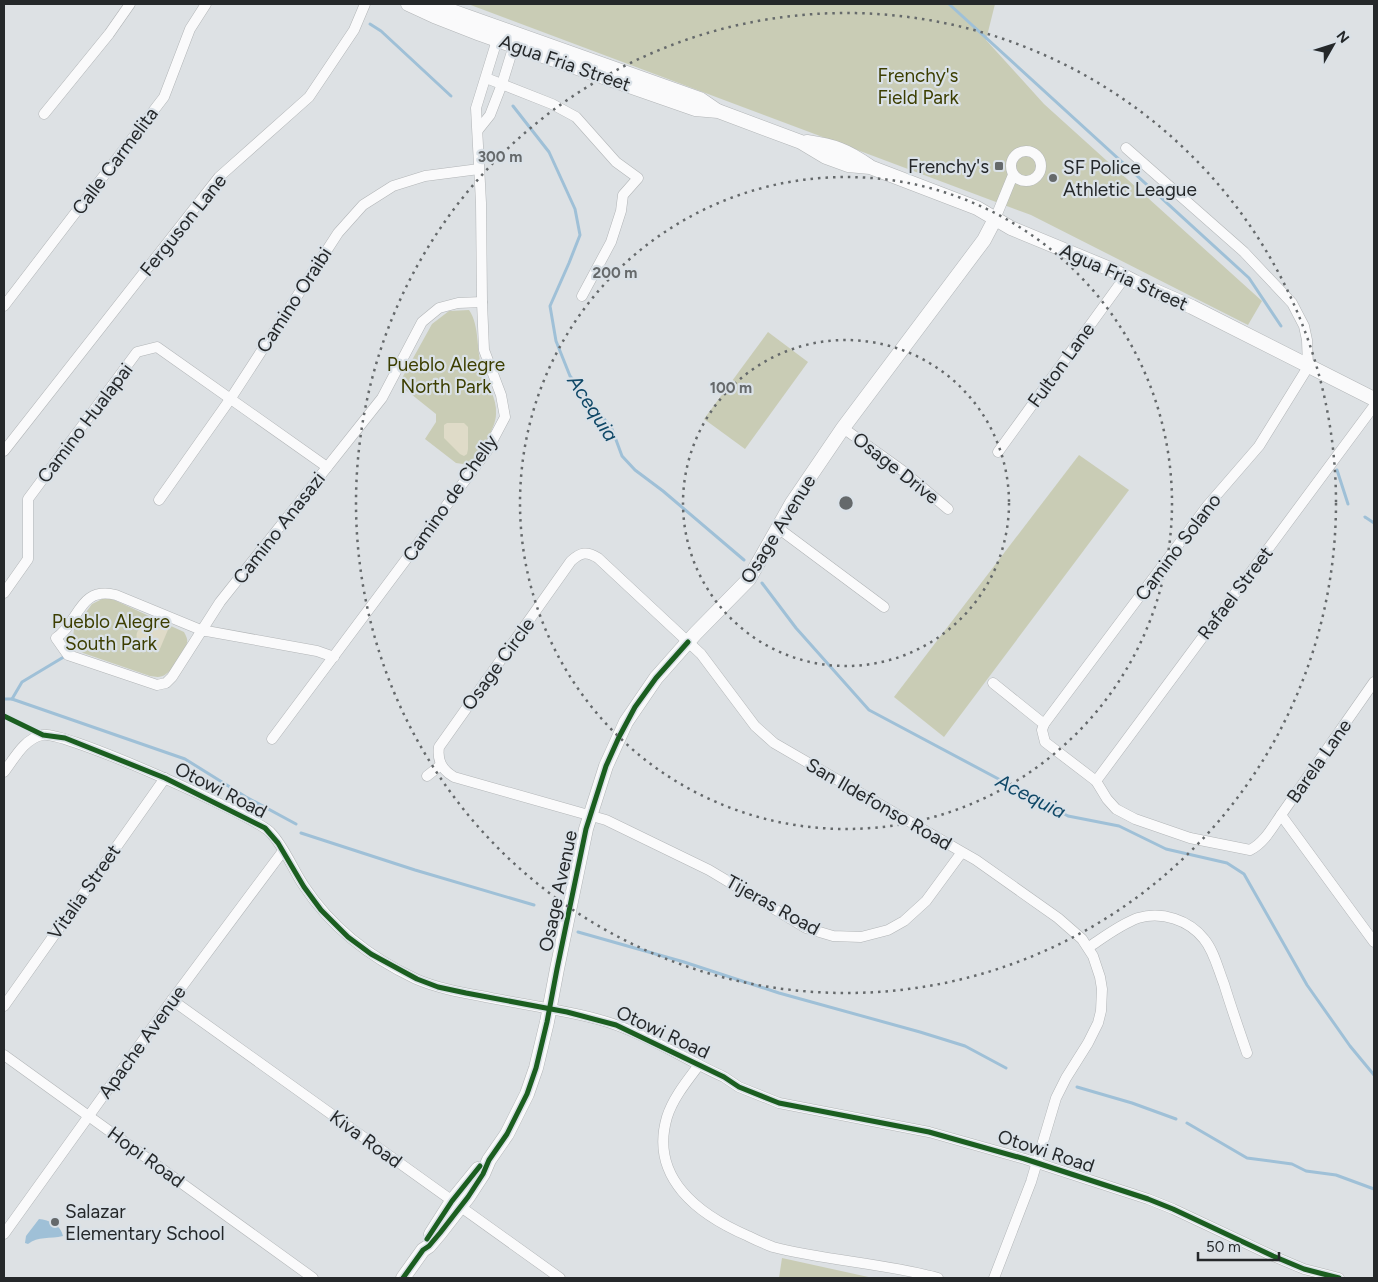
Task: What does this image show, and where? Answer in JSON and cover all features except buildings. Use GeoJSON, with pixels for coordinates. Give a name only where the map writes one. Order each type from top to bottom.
{"type":"FeatureCollection","features":[{"type":"Feature","properties":{"kind":"street"},"geometry":{"type":"LineString","coordinates":[[44,114],[109,34],[130,4]]}},
{"type":"Feature","properties":{"kind":"street","name":"Calle Carmelita"},"geometry":{"type":"LineString","coordinates":[[4,306],[164,97],[190,29],[206,4]]}},
{"type":"Feature","properties":{"kind":"street","name":"Ferguson Lane"},"geometry":{"type":"LineString","coordinates":[[4,451],[219,177],[310,97],[354,30],[365,4]]}},
{"type":"Feature","properties":{"kind":"street","name":"Agua Fria Street"},"geometry":{"type":"LineString","coordinates":[[421,4],[434,16],[497,40],[513,39]]}},
{"type":"Feature","properties":{"kind":"street","name":"Agua Fria Street"},"geometry":{"type":"LineString","coordinates":[[421,4],[513,39],[700,99],[718,111],[801,142],[831,146],[851,153],[870,167],[977,208],[1011,228],[1192,307],[1374,399]]}},
{"type":"Feature","properties":{"kind":"street"},"geometry":{"type":"LineString","coordinates":[[478,130],[490,115],[502,84],[513,39]]}},
{"type":"Feature","properties":{"kind":"street","name":"Camino de Chelly"},"geometry":{"type":"LineString","coordinates":[[272,739],[487,451],[505,417],[501,395],[484,350],[481,203],[476,108],[497,40]]}},
{"type":"Feature","properties":{"kind":"street"},"geometry":{"type":"LineString","coordinates":[[486,78],[552,104],[576,117],[616,162],[638,178],[623,195],[621,212],[611,242],[582,296]]}},
{"type":"Feature","properties":{"kind":"street"},"geometry":{"type":"LineString","coordinates":[[1126,148],[1244,252],[1292,303],[1304,326],[1307,340],[1308,367]]}},
{"type":"Feature","properties":{"kind":"street","name":"Camino Oraibi"},"geometry":{"type":"LineString","coordinates":[[160,500],[231,398],[338,233],[363,205],[393,186],[417,178],[479,169]]}},
{"type":"Feature","properties":{"kind":"street"},"geometry":{"type":"LineString","coordinates":[[995,219],[1013,175]]}},
{"type":"Feature","properties":{"kind":"street","name":"Osage Avenue"},"geometry":{"type":"LineString","coordinates":[[403,1278],[423,1250],[425,1242],[456,1204],[481,1166],[489,1160],[510,1128],[528,1094],[550,1010],[556,969],[590,816],[606,766],[626,722],[656,678],[749,579],[792,503],[844,428],[984,240],[995,219]]}},
{"type":"Feature","properties":{"kind":"street","name":"Fulton Lane"},"geometry":{"type":"LineString","coordinates":[[998,452],[1125,277]]}},
{"type":"Feature","properties":{"kind":"street","name":"Camino Anasazi"},"geometry":{"type":"LineString","coordinates":[[201,630],[116,594],[108,593],[95,594],[88,598],[68,627],[56,638],[68,655],[157,685],[166,682],[172,677],[220,602],[382,398],[422,322],[438,308],[458,303],[482,302]]}},
{"type":"Feature","properties":{"kind":"street","name":"Camino Hualapai"},"geometry":{"type":"LineString","coordinates":[[4,593],[28,559],[28,499],[137,352],[157,347],[327,467]]}},
{"type":"Feature","properties":{"kind":"street","name":"Camino Solano"},"geometry":{"type":"LineString","coordinates":[[1044,724],[1208,506],[1259,446],[1308,367]]}},
{"type":"Feature","properties":{"kind":"street","name":"Rafael Street"},"geometry":{"type":"LineString","coordinates":[[1096,781],[1374,406]]}},
{"type":"Feature","properties":{"kind":"street","name":"Osage Drive"},"geometry":{"type":"LineString","coordinates":[[844,428],[903,471],[948,509]]}},
{"type":"Feature","properties":{"kind":"street"},"geometry":{"type":"LineString","coordinates":[[778,528],[884,607]]}},
{"type":"Feature","properties":{"kind":"street","name":"Osage Circle"},"geometry":{"type":"LineString","coordinates":[[441,765],[438,754],[442,742],[571,561],[581,553],[587,552],[598,558],[688,642]]}},
{"type":"Feature","properties":{"kind":"street"},"geometry":{"type":"LineString","coordinates":[[201,630],[317,651],[334,657]]}},
{"type":"Feature","properties":{"kind":"street","name":"San Ildefonso Road"},"geometry":{"type":"LineString","coordinates":[[688,642],[701,654],[755,726],[768,739],[988,868],[1075,931],[1089,947]]}},
{"type":"Feature","properties":{"kind":"street","name":"Barela Lane"},"geometry":{"type":"LineString","coordinates":[[1096,781],[1107,799],[1116,808],[1135,819],[1190,838],[1250,850],[1256,847],[1281,815],[1374,682]]}},
{"type":"Feature","properties":{"kind":"street"},"geometry":{"type":"LineString","coordinates":[[993,683],[1044,724],[1042,730],[1045,742],[1096,781]]}},
{"type":"Feature","properties":{"kind":"street","name":"Otowi Road"},"geometry":{"type":"LineString","coordinates":[[4,772],[23,746],[31,741],[44,735],[65,738],[165,778],[265,828],[271,833],[304,887],[321,910],[348,936],[388,964],[417,979],[438,987],[585,1016],[616,1025],[739,1087],[779,1103],[911,1127],[1036,1163],[1148,1199],[1273,1256],[1304,1268],[1340,1278]]}},
{"type":"Feature","properties":{"kind":"street"},"geometry":{"type":"LineString","coordinates":[[427,776],[441,765],[454,777],[590,816]]}},
{"type":"Feature","properties":{"kind":"street","name":"Vitalia Street"},"geometry":{"type":"LineString","coordinates":[[4,1006],[165,778]]}},
{"type":"Feature","properties":{"kind":"street"},"geometry":{"type":"LineString","coordinates":[[1281,815],[1374,942]]}},
{"type":"Feature","properties":{"kind":"street","name":"Tijeras Road"},"geometry":{"type":"LineString","coordinates":[[590,816],[606,820],[701,865],[806,928],[843,938],[879,933],[904,921],[926,901],[962,852]]}},
{"type":"Feature","properties":{"kind":"street","name":"Apache Avenue"},"geometry":{"type":"LineString","coordinates":[[4,1234],[88,1115],[283,851]]}},
{"type":"Feature","properties":{"kind":"street"},"geometry":{"type":"LineString","coordinates":[[994,1278],[1031,1182],[1056,1098],[1094,1033],[1101,1012],[1100,977],[1089,947],[1130,922],[1146,917],[1163,916],[1188,925],[1204,938],[1214,956],[1247,1053]]}},
{"type":"Feature","properties":{"kind":"street","name":"Kiva Road"},"geometry":{"type":"LineString","coordinates":[[172,1000],[560,1278]]}},
{"type":"Feature","properties":{"kind":"street","name":"Hopi Road"},"geometry":{"type":"LineString","coordinates":[[4,1055],[312,1278]]}},
{"type":"Feature","properties":{"kind":"street"},"geometry":{"type":"LineString","coordinates":[[698,1065],[673,1102],[667,1118],[664,1140],[666,1163],[677,1186],[695,1206],[729,1228],[772,1246],[938,1278]]}},
{"type":"Feature","properties":{"kind":"green space","name":"Frenchy's Field Park"},"geometry":{"type":"Polygon","coordinates":[[[468,4],[995,4],[986,40],[1044,104],[1262,301],[1248,325],[1031,215],[468,4]]]}},
{"type":"Feature","properties":{"kind":"green space","name":"Pueblo Alegre North Park"},"geometry":{"type":"Polygon","coordinates":[[[469,310],[475,323],[480,362],[496,408],[495,420],[490,433],[470,465],[456,463],[425,439],[436,422],[436,414],[406,390],[401,380],[432,324],[449,311],[469,310]]]}},
{"type":"Feature","properties":{"kind":"green space"},"geometry":{"type":"Polygon","coordinates":[[[768,332],[808,362],[745,449],[704,419],[768,332]]]}},
{"type":"Feature","properties":{"kind":"green space"},"geometry":{"type":"Polygon","coordinates":[[[1079,455],[1129,490],[944,737],[894,697],[1079,455]]]}},
{"type":"Feature","properties":{"kind":"green space","name":"Pueblo Alegre South Park"},"geometry":{"type":"Polygon","coordinates":[[[104,598],[112,599],[184,632],[187,638],[186,646],[169,672],[160,677],[150,676],[83,653],[76,648],[73,638],[74,629],[92,604],[104,598]]]}},
{"type":"Feature","properties":{"kind":"green space"},"geometry":{"type":"Polygon","coordinates":[[[782,1258],[873,1278],[779,1278],[782,1258]]]}},
{"type":"Feature","properties":{"kind":"sand"},"geometry":{"type":"Polygon","coordinates":[[[447,423],[464,423],[468,427],[468,449],[467,454],[464,456],[444,438],[444,425],[447,423]]]}},
{"type":"Feature","properties":{"kind":"sand"},"geometry":{"type":"Polygon","coordinates":[[[165,623],[170,625],[159,651],[138,640],[137,633],[139,629],[151,628],[156,624],[159,628],[165,623]]]}},
{"type":"Feature","properties":{"kind":"water"},"geometry":{"type":"Polygon","coordinates":[[[39,1219],[54,1224],[60,1229],[63,1236],[40,1239],[28,1244],[25,1243],[26,1236],[39,1219]]]}},
{"type":"Feature","properties":{"kind":"waterway"},"geometry":{"type":"LineString","coordinates":[[949,4],[1249,278],[1281,326]]}},
{"type":"Feature","properties":{"kind":"waterway"},"geometry":{"type":"LineString","coordinates":[[370,24],[381,31],[451,96]]}},
{"type":"Feature","properties":{"kind":"waterway","name":"Acequia"},"geometry":{"type":"LineString","coordinates":[[513,106],[549,152],[575,209],[580,235],[550,306],[556,341],[570,376],[612,429],[622,456],[635,470],[663,491],[744,560]]}},
{"type":"Feature","properties":{"kind":"waterway"},"geometry":{"type":"LineString","coordinates":[[1337,470],[1348,504]]}},
{"type":"Feature","properties":{"kind":"waterway"},"geometry":{"type":"LineString","coordinates":[[1365,517],[1374,523]]}},
{"type":"Feature","properties":{"kind":"waterway","name":"Acequia"},"geometry":{"type":"LineString","coordinates":[[762,583],[796,628],[869,710],[1068,816],[1119,826],[1166,849],[1227,863],[1244,874],[1307,985],[1350,1046],[1374,1075]]}},
{"type":"Feature","properties":{"kind":"waterway"},"geometry":{"type":"LineString","coordinates":[[12,699],[22,682],[67,655]]}},
{"type":"Feature","properties":{"kind":"waterway"},"geometry":{"type":"LineString","coordinates":[[4,699],[12,699],[185,759],[246,797],[296,824]]}},
{"type":"Feature","properties":{"kind":"waterway"},"geometry":{"type":"LineString","coordinates":[[301,833],[415,870],[534,905]]}},
{"type":"Feature","properties":{"kind":"waterway"},"geometry":{"type":"LineString","coordinates":[[578,932],[684,962],[779,993],[965,1046],[1006,1068]]}},
{"type":"Feature","properties":{"kind":"waterway"},"geometry":{"type":"LineString","coordinates":[[1077,1087],[1132,1103],[1176,1119]]}},
{"type":"Feature","properties":{"kind":"waterway"},"geometry":{"type":"LineString","coordinates":[[1187,1123],[1247,1158],[1292,1164],[1306,1171],[1336,1175],[1374,1189]]}},
{"type":"Feature","properties":{"kind":"cycle path"},"geometry":{"type":"LineString","coordinates":[[403,1278],[423,1250],[429,1246],[468,1197],[483,1174],[489,1160],[507,1134],[527,1094],[536,1068],[547,1022],[586,829],[606,766],[635,707],[656,678],[688,642]]}},
{"type":"Feature","properties":{"kind":"cycle path"},"geometry":{"type":"LineString","coordinates":[[4,716],[43,735],[65,738],[165,778],[265,828],[278,843],[304,887],[321,910],[348,937],[371,954],[417,979],[438,987],[567,1012],[616,1025],[724,1077],[739,1087],[779,1103],[929,1132],[1025,1159],[1148,1199],[1304,1269],[1339,1278]]}},
{"type":"Feature","properties":{"kind":"cycle path"},"geometry":{"type":"LineString","coordinates":[[427,1239],[452,1201],[480,1166]]}},
{"type":"Feature","properties":{"kind":"place","name":"Frenchy's"},"geometry":{"type":"Point","coordinates":[999,166]}},
{"type":"Feature","properties":{"kind":"place","name":"SF Police Athletic League"},"geometry":{"type":"Point","coordinates":[1053,178]}},
{"type":"Feature","properties":{"kind":"place","name":"Salazar Elementary School"},"geometry":{"type":"Point","coordinates":[55,1222]}}]}
